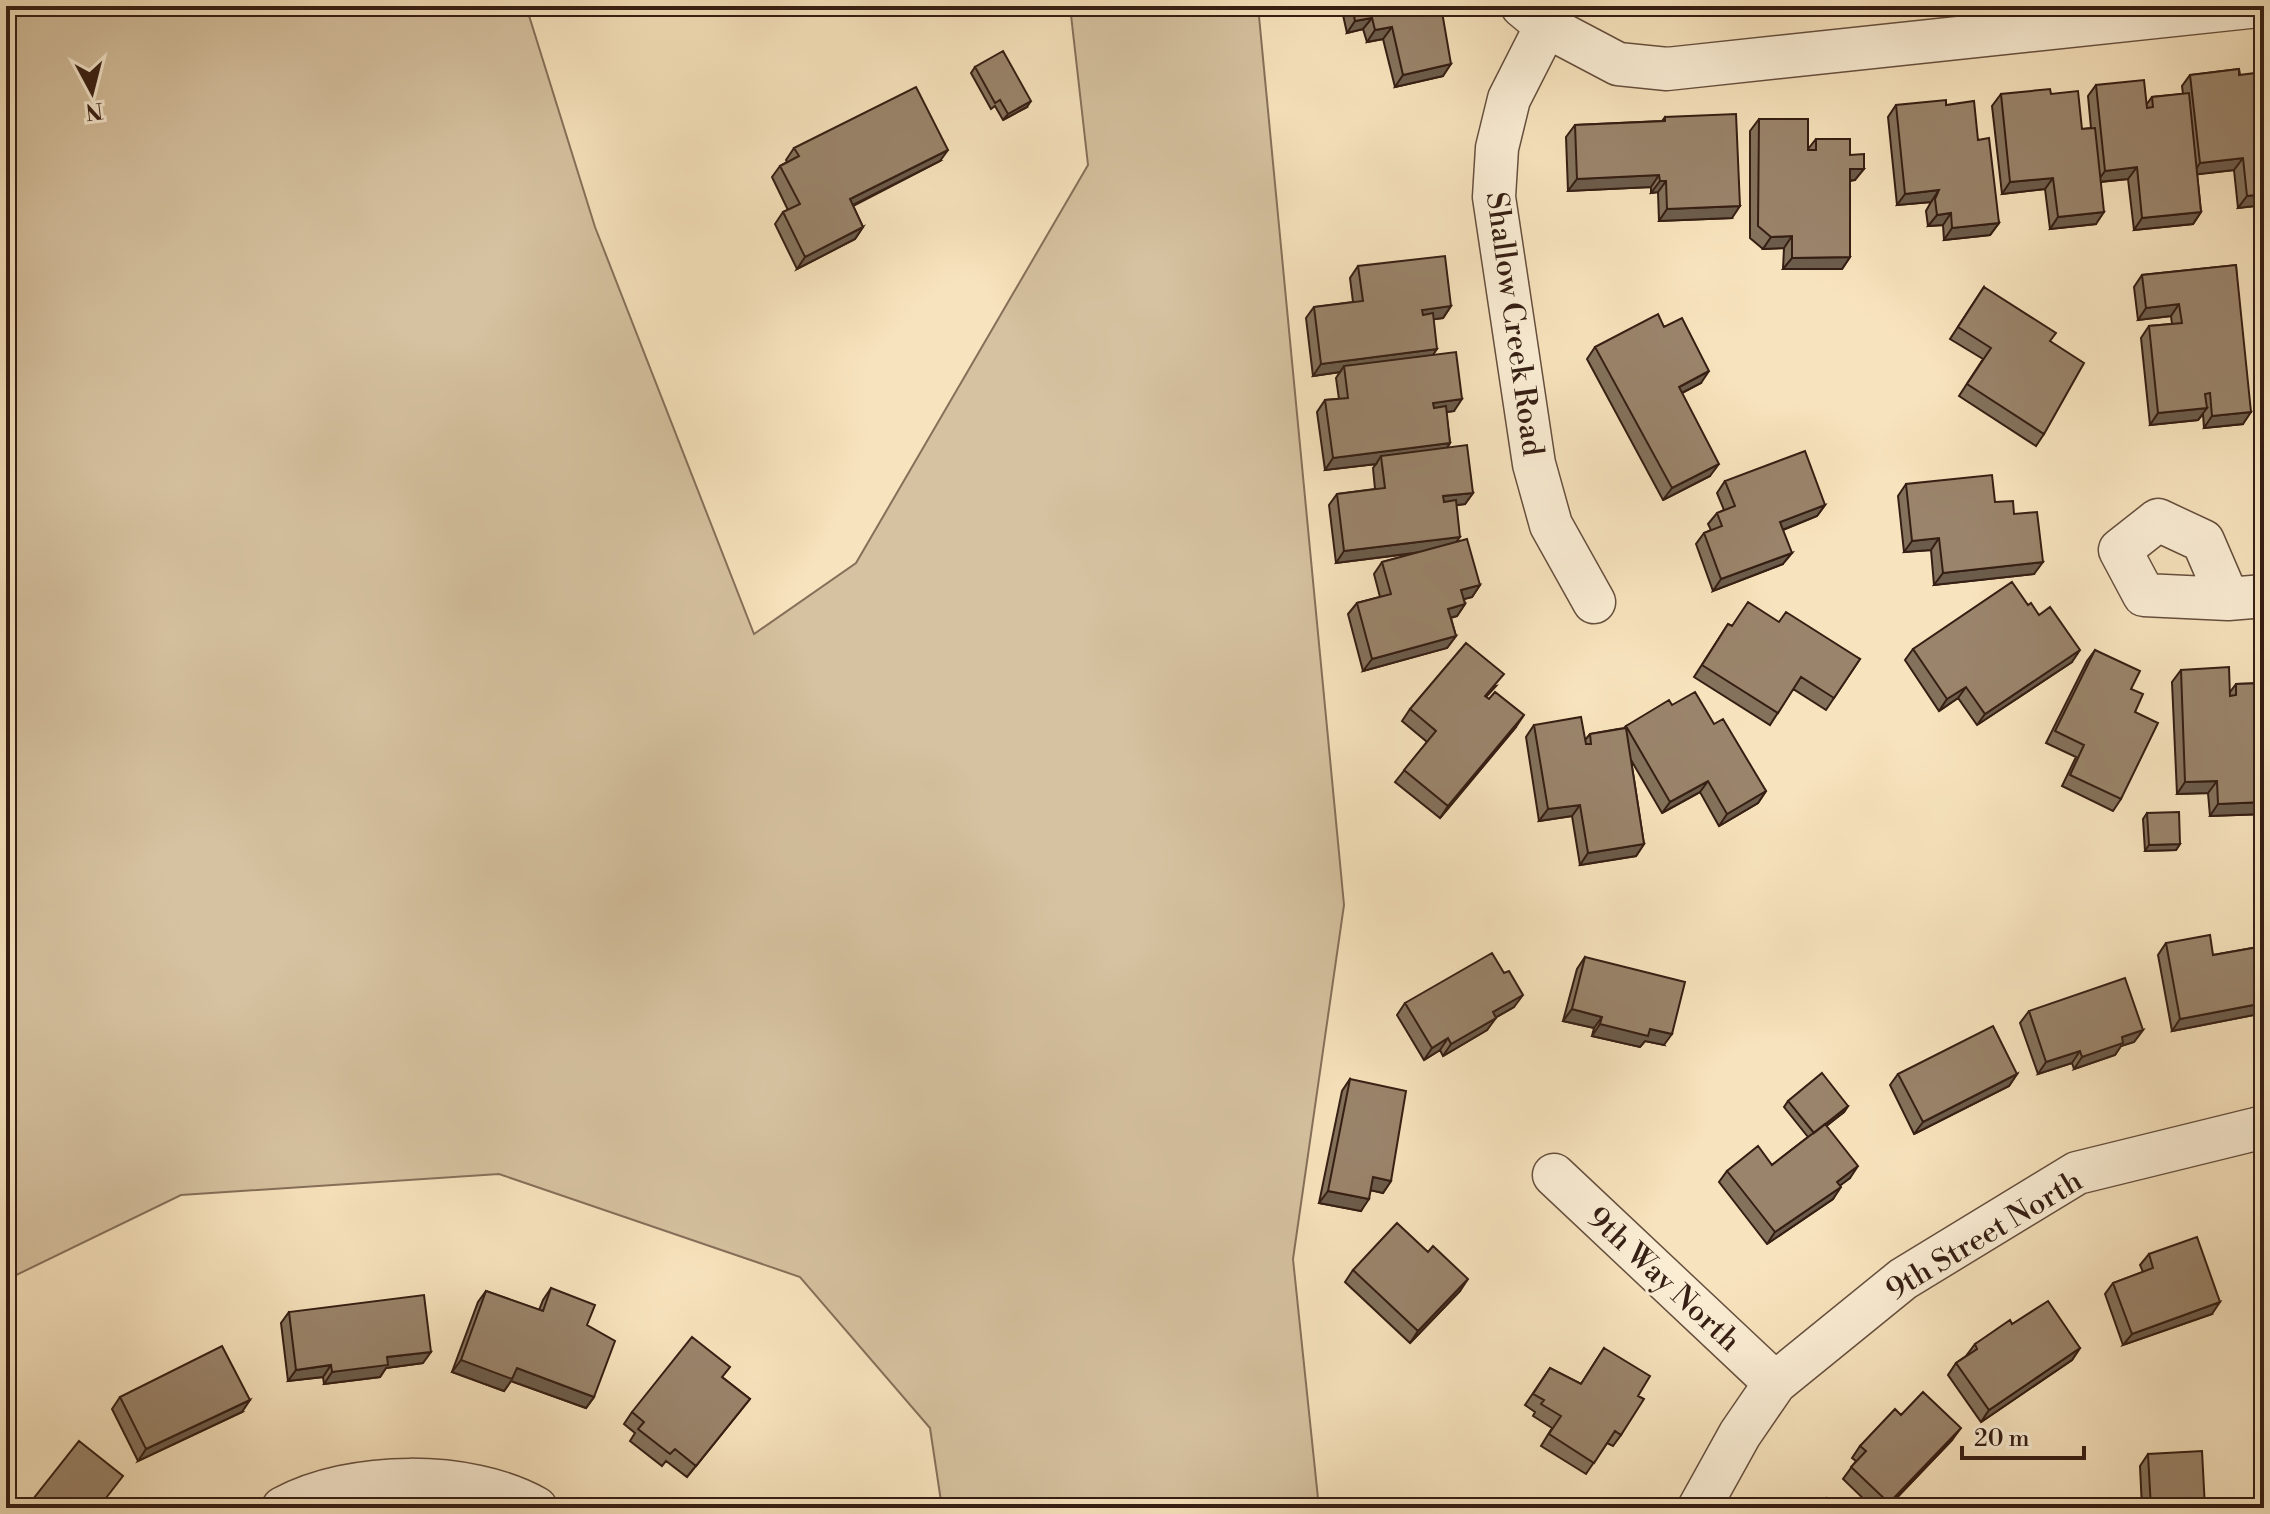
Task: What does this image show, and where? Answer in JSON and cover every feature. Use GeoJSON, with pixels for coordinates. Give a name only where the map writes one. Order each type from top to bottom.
{"type":"FeatureCollection","features":[{"type":"Feature","properties":{"kind":"street"},"geometry":{"type":"LineString","coordinates":[[1534,16],[1618,64],[1667,69],[1981,22],[2259,6]]}},
{"type":"Feature","properties":{"kind":"street","name":"Shallow Creek Road"},"geometry":{"type":"LineString","coordinates":[[1534,16],[1497,148],[1494,197],[1534,464],[1551,525],[1594,602]]}},
{"type":"Feature","properties":{"kind":"street","name":"9th Street North"},"geometry":{"type":"LineString","coordinates":[[1699,1508],[1740,1434],[1775,1383],[1903,1279],[2077,1173],[2264,1127]]}},
{"type":"Feature","properties":{"kind":"street","name":"9th Way North"},"geometry":{"type":"LineString","coordinates":[[1554,1175],[1775,1383]]}},
{"type":"Feature","properties":{"kind":"street"},"geometry":{"type":"LineString","coordinates":[[283,1508],[308,1494],[411,1478],[512,1494],[536,1508]]}},
{"type":"Feature","properties":{"kind":"shaded area"},"geometry":{"type":"Polygon","coordinates":[[[6,6],[526,6],[595,227],[754,634],[856,563],[1088,165],[1070,6],[1258,6],[1344,905],[1293,1259],[1319,1508],[942,1508],[930,1428],[800,1277],[499,1174],[181,1195],[6,1280],[6,6]]]}},
{"type":"Feature","properties":{"kind":"building"},"geometry":{"type":"Polygon","coordinates":[[[1352,6],[1441,6],[1451,64],[1403,75],[1392,27],[1375,30],[1372,18],[1355,21],[1352,6]]]}},
{"type":"Feature","properties":{"kind":"building"},"geometry":{"type":"Polygon","coordinates":[[[1003,51],[1031,101],[1008,114],[1000,100],[995,103],[975,67],[1003,51]]]}},
{"type":"Feature","properties":{"kind":"building"},"geometry":{"type":"Polygon","coordinates":[[[2239,69],[2239,75],[2264,72],[2264,194],[2247,196],[2243,158],[2200,163],[2190,75],[2239,69]]]}},
{"type":"Feature","properties":{"kind":"building"},"geometry":{"type":"Polygon","coordinates":[[[2144,80],[2147,108],[2153,107],[2152,97],[2189,93],[2201,212],[2142,218],[2137,167],[2105,171],[2096,85],[2144,80]]]}},
{"type":"Feature","properties":{"kind":"building"},"geometry":{"type":"Polygon","coordinates":[[[916,87],[948,150],[850,199],[863,227],[805,257],[783,212],[800,204],[780,166],[799,156],[794,148],[916,87]]]}},
{"type":"Feature","properties":{"kind":"building"},"geometry":{"type":"Polygon","coordinates":[[[2050,89],[2051,94],[2078,91],[2082,129],[2095,128],[2104,212],[2058,217],[2053,178],[2010,182],[2001,94],[2050,89]]]}},
{"type":"Feature","properties":{"kind":"building"},"geometry":{"type":"Polygon","coordinates":[[[1946,100],[1946,105],[1974,101],[1978,140],[1989,138],[1999,223],[1952,228],[1951,213],[1937,215],[1935,199],[1939,190],[1905,194],[1896,105],[1946,100]]]}},
{"type":"Feature","properties":{"kind":"building"},"geometry":{"type":"Polygon","coordinates":[[[1736,114],[1740,206],[1667,209],[1666,181],[1660,181],[1659,175],[1577,179],[1575,125],[1736,114]]]}},
{"type":"Feature","properties":{"kind":"building"},"geometry":{"type":"Polygon","coordinates":[[[1759,119],[1808,119],[1808,150],[1816,150],[1816,139],[1850,139],[1850,155],[1864,154],[1864,169],[1850,169],[1850,257],[1792,258],[1792,236],[1771,237],[1758,226],[1759,119]]]}},
{"type":"Feature","properties":{"kind":"building"},"geometry":{"type":"Polygon","coordinates":[[[1445,256],[1451,306],[1422,310],[1423,315],[1433,313],[1437,349],[1321,364],[1314,307],[1363,301],[1358,266],[1445,256]]]}},
{"type":"Feature","properties":{"kind":"building"},"geometry":{"type":"Polygon","coordinates":[[[2236,265],[2251,412],[2212,416],[2210,393],[2205,394],[2207,408],[2158,413],[2149,326],[2182,323],[2179,304],[2146,308],[2142,275],[2236,265]]]}},
{"type":"Feature","properties":{"kind":"building"},"geometry":{"type":"Polygon","coordinates":[[[1984,287],[2056,333],[2050,341],[2084,363],[2044,434],[1967,384],[1991,348],[1958,327],[1984,287]]]}},
{"type":"Feature","properties":{"kind":"building"},"geometry":{"type":"Polygon","coordinates":[[[1658,314],[1664,327],[1682,318],[1709,371],[1679,387],[1719,464],[1672,488],[1595,347],[1658,314]]]}},
{"type":"Feature","properties":{"kind":"building"},"geometry":{"type":"Polygon","coordinates":[[[1456,352],[1462,399],[1433,403],[1434,408],[1446,406],[1450,443],[1333,458],[1325,400],[1348,398],[1344,366],[1456,352]]]}},
{"type":"Feature","properties":{"kind":"building"},"geometry":{"type":"Polygon","coordinates":[[[1467,445],[1473,493],[1443,496],[1444,502],[1456,500],[1460,537],[1344,551],[1337,494],[1385,488],[1381,456],[1467,445]]]}},
{"type":"Feature","properties":{"kind":"building"},"geometry":{"type":"Polygon","coordinates":[[[1805,451],[1825,505],[1780,522],[1792,553],[1721,579],[1704,533],[1722,526],[1717,513],[1735,506],[1725,481],[1805,451]]]}},
{"type":"Feature","properties":{"kind":"building"},"geometry":{"type":"Polygon","coordinates":[[[1992,475],[1995,502],[2013,501],[2014,514],[2037,512],[2043,562],[1943,573],[1939,538],[1912,541],[1906,484],[1992,475]]]}},
{"type":"Feature","properties":{"kind":"building"},"geometry":{"type":"Polygon","coordinates":[[[1467,539],[1480,585],[1461,590],[1465,604],[1448,609],[1456,636],[1372,659],[1357,603],[1391,594],[1382,562],[1467,539]]]}},
{"type":"Feature","properties":{"kind":"building"},"geometry":{"type":"Polygon","coordinates":[[[2012,582],[2039,615],[2050,607],[2080,650],[1985,714],[1966,687],[1947,699],[1913,649],[2012,582]]]}},
{"type":"Feature","properties":{"kind":"building"},"geometry":{"type":"Polygon","coordinates":[[[1748,602],[1779,622],[1786,612],[1860,659],[1834,698],[1801,677],[1778,713],[1702,665],[1728,624],[1732,626],[1748,602]]]}},
{"type":"Feature","properties":{"kind":"building"},"geometry":{"type":"Polygon","coordinates":[[[1466,643],[1504,674],[1485,696],[1489,699],[1495,692],[1524,715],[1448,806],[1404,770],[1436,731],[1410,709],[1466,643]]]}},
{"type":"Feature","properties":{"kind":"building"},"geometry":{"type":"Polygon","coordinates":[[[2095,650],[2140,671],[2131,689],[2143,694],[2135,712],[2158,723],[2121,799],[2070,775],[2084,745],[2055,731],[2095,650]]]}},
{"type":"Feature","properties":{"kind":"building"},"geometry":{"type":"Polygon","coordinates":[[[2229,667],[2230,696],[2236,695],[2236,684],[2264,683],[2264,802],[2218,804],[2217,781],[2185,782],[2181,670],[2229,667]]]}},
{"type":"Feature","properties":{"kind":"building"},"geometry":{"type":"Polygon","coordinates":[[[1695,692],[1714,724],[1723,719],[1766,791],[1727,814],[1708,781],[1670,802],[1626,726],[1669,700],[1672,705],[1695,692]]]}},
{"type":"Feature","properties":{"kind":"building"},"geometry":{"type":"Polygon","coordinates":[[[1581,717],[1586,744],[1591,744],[1590,734],[1626,728],[1644,844],[1588,853],[1580,805],[1548,809],[1534,725],[1581,717]]]}},
{"type":"Feature","properties":{"kind":"building"},"geometry":{"type":"Polygon","coordinates":[[[2179,812],[2180,844],[2149,845],[2147,813],[2179,812]]]}},
{"type":"Feature","properties":{"kind":"building"},"geometry":{"type":"Polygon","coordinates":[[[2210,935],[2213,955],[2264,946],[2264,1003],[2180,1019],[2166,943],[2210,935]]]}},
{"type":"Feature","properties":{"kind":"building"},"geometry":{"type":"Polygon","coordinates":[[[1492,953],[1504,973],[1509,971],[1523,995],[1493,1012],[1496,1018],[1451,1044],[1448,1038],[1432,1048],[1405,1003],[1492,953]]]}},
{"type":"Feature","properties":{"kind":"building"},"geometry":{"type":"Polygon","coordinates":[[[1585,957],[1685,982],[1672,1034],[1650,1029],[1648,1036],[1600,1024],[1602,1017],[1572,1009],[1585,957]]]}},
{"type":"Feature","properties":{"kind":"building"},"geometry":{"type":"Polygon","coordinates":[[[2125,978],[2143,1030],[2122,1037],[2123,1043],[2082,1057],[2080,1051],[2046,1062],[2029,1011],[2125,978]]]}},
{"type":"Feature","properties":{"kind":"building"},"geometry":{"type":"Polygon","coordinates":[[[1993,1026],[2017,1074],[1923,1122],[1898,1074],[1993,1026]]]}},
{"type":"Feature","properties":{"kind":"building"},"geometry":{"type":"Polygon","coordinates":[[[1822,1073],[1848,1106],[1814,1133],[1788,1101],[1822,1073]]]}},
{"type":"Feature","properties":{"kind":"building"},"geometry":{"type":"Polygon","coordinates":[[[1350,1079],[1406,1091],[1391,1181],[1373,1177],[1369,1199],[1328,1191],[1350,1079]]]}},
{"type":"Feature","properties":{"kind":"building"},"geometry":{"type":"Polygon","coordinates":[[[1825,1124],[1858,1166],[1837,1182],[1841,1187],[1775,1232],[1727,1171],[1758,1146],[1772,1165],[1825,1124]]]}},
{"type":"Feature","properties":{"kind":"building"},"geometry":{"type":"Polygon","coordinates":[[[1397,1223],[1428,1252],[1433,1246],[1468,1279],[1418,1331],[1353,1270],[1397,1223]]]}},
{"type":"Feature","properties":{"kind":"building"},"geometry":{"type":"Polygon","coordinates":[[[2197,1237],[2220,1302],[2132,1334],[2113,1283],[2153,1268],[2149,1254],[2197,1237]]]}},
{"type":"Feature","properties":{"kind":"building"},"geometry":{"type":"Polygon","coordinates":[[[551,1288],[595,1305],[587,1325],[615,1341],[594,1397],[517,1368],[512,1379],[461,1360],[486,1291],[543,1311],[551,1288]]]}},
{"type":"Feature","properties":{"kind":"building"},"geometry":{"type":"Polygon","coordinates":[[[424,1295],[431,1352],[387,1357],[388,1365],[332,1372],[331,1365],[296,1370],[289,1312],[424,1295]]]}},
{"type":"Feature","properties":{"kind":"building"},"geometry":{"type":"Polygon","coordinates":[[[2048,1301],[2080,1348],[1989,1410],[1956,1363],[1977,1349],[1975,1344],[2010,1320],[2012,1324],[2048,1301]]]}},
{"type":"Feature","properties":{"kind":"building"},"geometry":{"type":"Polygon","coordinates":[[[692,1337],[730,1367],[722,1377],[750,1399],[696,1466],[675,1449],[670,1454],[638,1429],[644,1422],[632,1412],[692,1337]]]}},
{"type":"Feature","properties":{"kind":"building"},"geometry":{"type":"Polygon","coordinates":[[[222,1346],[250,1400],[146,1449],[120,1397],[222,1346]]]}},
{"type":"Feature","properties":{"kind":"building"},"geometry":{"type":"Polygon","coordinates":[[[1604,1348],[1650,1376],[1638,1396],[1644,1399],[1621,1435],[1615,1431],[1594,1463],[1549,1434],[1561,1416],[1541,1404],[1544,1400],[1533,1394],[1550,1368],[1581,1384],[1604,1348]]]}},
{"type":"Feature","properties":{"kind":"building"},"geometry":{"type":"Polygon","coordinates":[[[1923,1392],[1961,1428],[1889,1503],[1851,1467],[1866,1451],[1860,1446],[1895,1409],[1901,1415],[1923,1392]]]}},
{"type":"Feature","properties":{"kind":"building"},"geometry":{"type":"Polygon","coordinates":[[[79,1441],[123,1476],[106,1498],[113,1504],[109,1508],[26,1508],[79,1441]]]}},
{"type":"Feature","properties":{"kind":"building"},"geometry":{"type":"Polygon","coordinates":[[[2202,1451],[2205,1508],[2151,1508],[2148,1454],[2202,1451]]]}},
{"type":"Feature","properties":{"kind":"building"},"geometry":{"type":"Polygon","coordinates":[[[1827,1498],[1843,1508],[1821,1508],[1827,1498]]]}}]}
